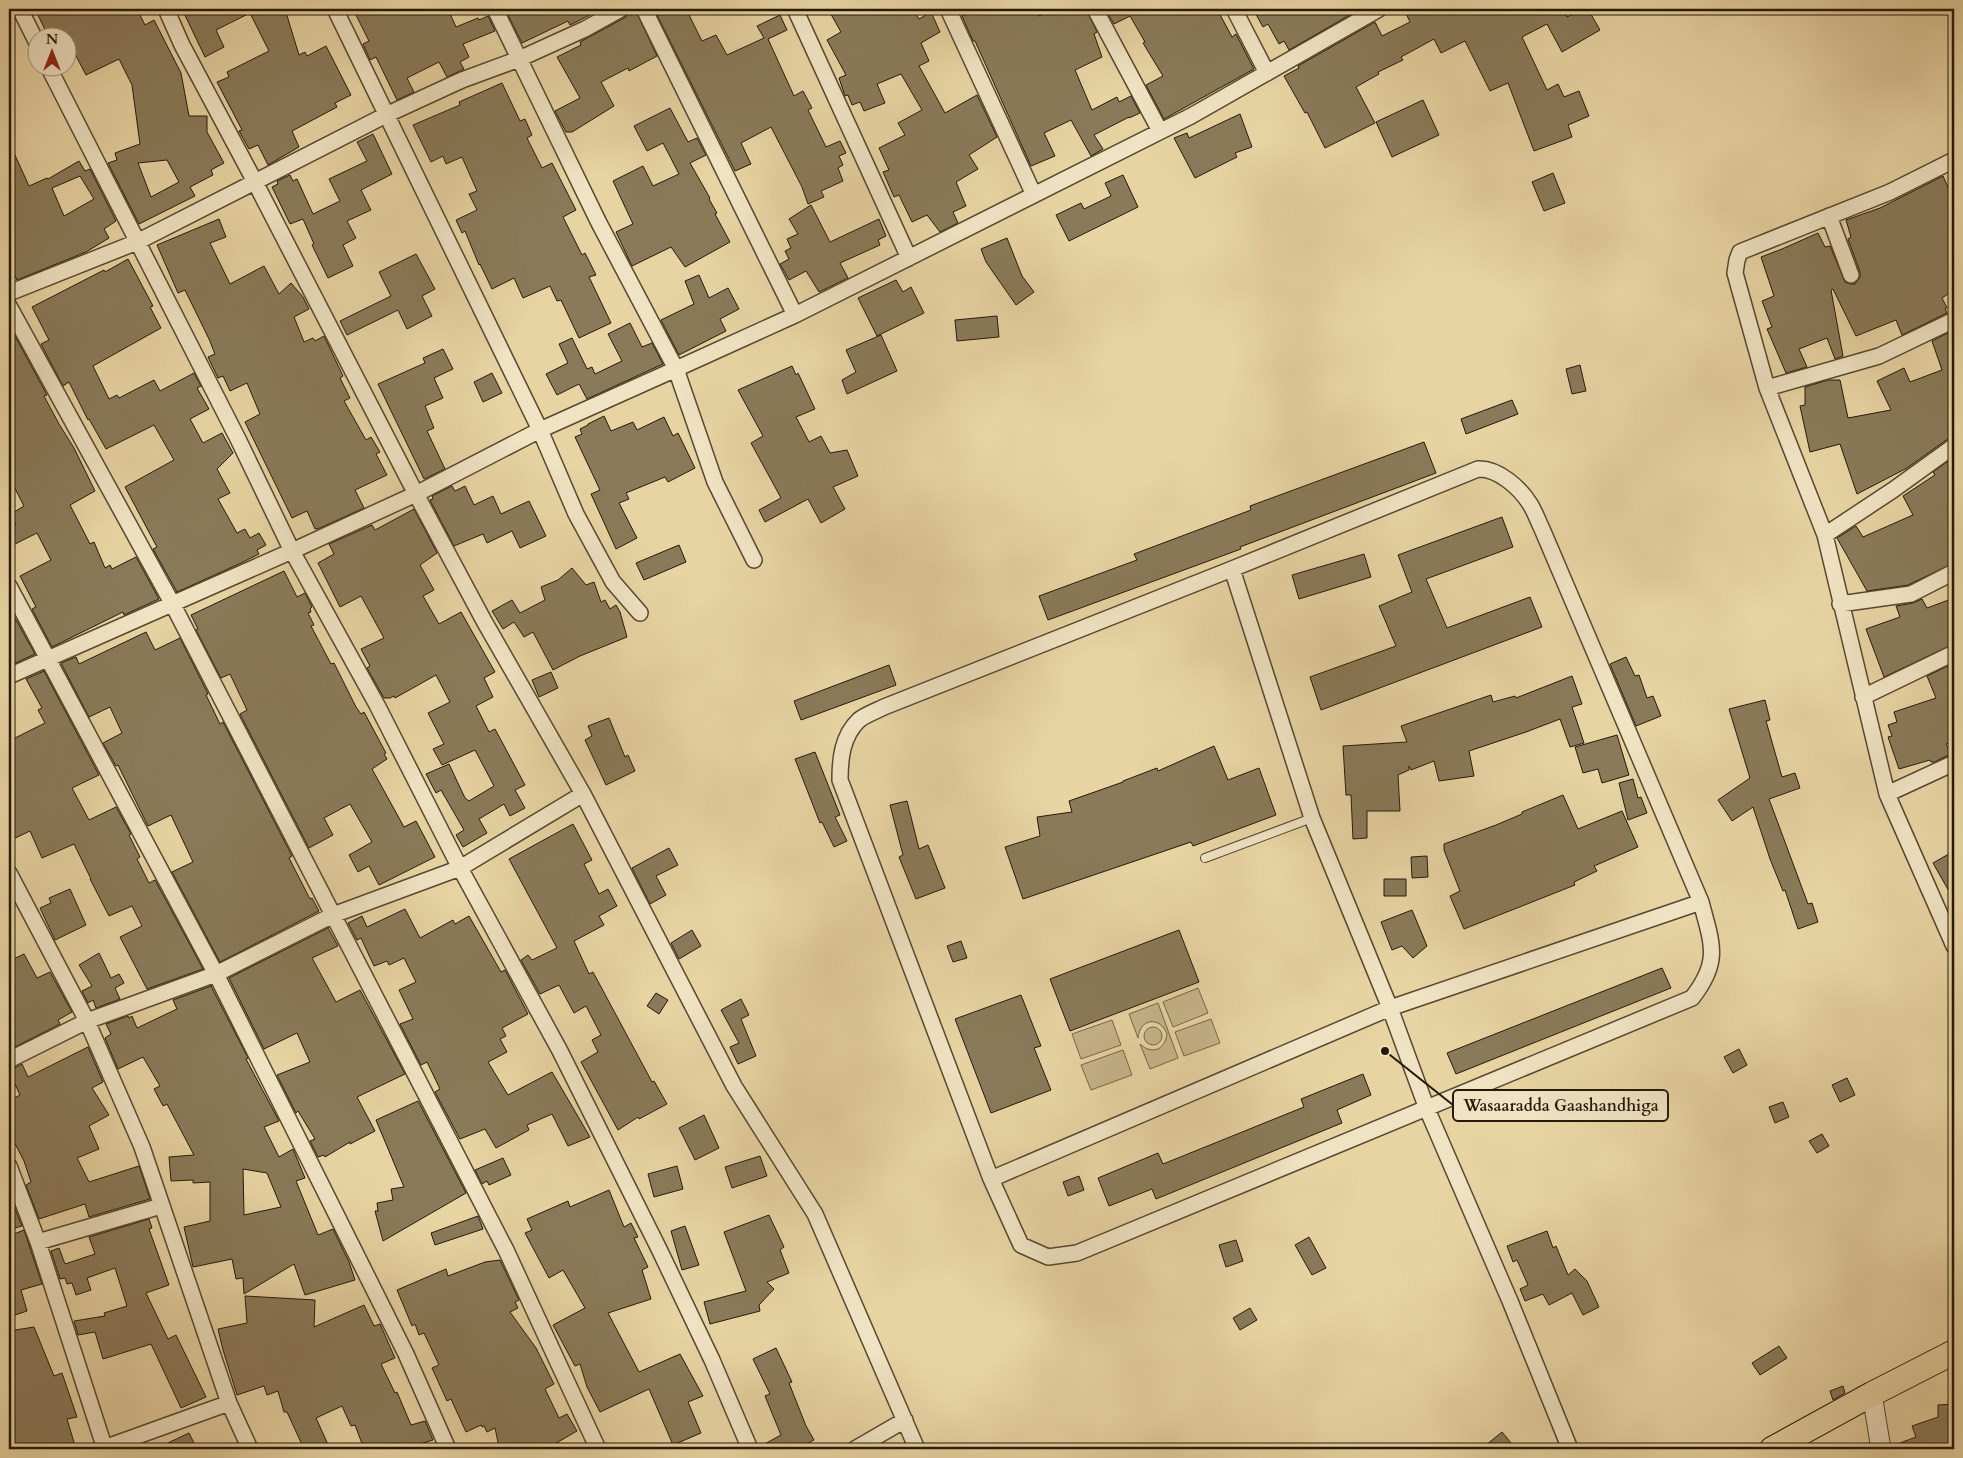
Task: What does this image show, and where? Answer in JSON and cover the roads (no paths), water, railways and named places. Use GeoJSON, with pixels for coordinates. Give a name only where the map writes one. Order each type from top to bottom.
{"type":"FeatureCollection","features":[{"type":"Feature","properties":{"kind":"main road"},"geometry":{"type":"LineString","coordinates":[[1772,1449],[1872,1394],[1954,1352]]}},
{"type":"Feature","properties":{"kind":"street"},"geometry":{"type":"LineString","coordinates":[[20,9],[30,28]]}},
{"type":"Feature","properties":{"kind":"street"},"geometry":{"type":"LineString","coordinates":[[166,9],[182,45],[416,494],[484,621],[583,794],[734,1086],[815,1214],[916,1449]]}},
{"type":"Feature","properties":{"kind":"street"},"geometry":{"type":"LineString","coordinates":[[335,9],[540,430],[576,514],[613,582],[640,613]]}},
{"type":"Feature","properties":{"kind":"street"},"geometry":{"type":"LineString","coordinates":[[495,9],[599,223],[676,369],[714,482],[754,560]]}},
{"type":"Feature","properties":{"kind":"street"},"geometry":{"type":"LineString","coordinates":[[9,293],[137,242],[386,115],[462,80],[519,59],[585,29],[621,9]]}},
{"type":"Feature","properties":{"kind":"street"},"geometry":{"type":"LineString","coordinates":[[644,9],[795,315]]}},
{"type":"Feature","properties":{"kind":"street"},"geometry":{"type":"LineString","coordinates":[[794,9],[909,258]]}},
{"type":"Feature","properties":{"kind":"street"},"geometry":{"type":"LineString","coordinates":[[948,9],[1034,195]]}},
{"type":"Feature","properties":{"kind":"street"},"geometry":{"type":"LineString","coordinates":[[1095,9],[1160,131]]}},
{"type":"Feature","properties":{"kind":"street"},"geometry":{"type":"LineString","coordinates":[[1234,9],[1267,73]]}},
{"type":"Feature","properties":{"kind":"street"},"geometry":{"type":"LineString","coordinates":[[9,676],[292,551],[416,494],[540,430],[795,315],[1160,131],[1379,9]]}},
{"type":"Feature","properties":{"kind":"street"},"geometry":{"type":"LineString","coordinates":[[54,78],[238,439],[292,551],[377,705],[460,868],[560,1051],[712,1360],[750,1449]]}},
{"type":"Feature","properties":{"kind":"street"},"geometry":{"type":"LineString","coordinates":[[1954,160],[1890,192],[1740,252],[1735,273],[1768,388],[1825,535],[1887,794],[1954,946]]}},
{"type":"Feature","properties":{"kind":"street"},"geometry":{"type":"LineString","coordinates":[[1829,216],[1851,275]]}},
{"type":"Feature","properties":{"kind":"street"},"geometry":{"type":"LineString","coordinates":[[9,306],[172,603],[506,1250],[598,1449]]}},
{"type":"Feature","properties":{"kind":"street"},"geometry":{"type":"LineString","coordinates":[[1768,388],[1879,356],[1954,320]]}},
{"type":"Feature","properties":{"kind":"street"},"geometry":{"type":"LineString","coordinates":[[1825,535],[1893,490],[1954,446]]}},
{"type":"Feature","properties":{"kind":"street"},"geometry":{"type":"LineString","coordinates":[[1478,469],[1490,469],[1512,484],[1529,503],[1542,529],[1701,902],[1712,947],[1709,973],[1692,998],[1077,1253],[1048,1257],[1021,1244],[991,1179],[840,780],[840,762],[847,736],[860,720],[884,707],[1232,569],[1478,469]]}},
{"type":"Feature","properties":{"kind":"street"},"geometry":{"type":"LineString","coordinates":[[1232,569],[1312,818],[1390,1008],[1428,1109],[1510,1301],[1570,1449]]}},
{"type":"Feature","properties":{"kind":"street"},"geometry":{"type":"LineString","coordinates":[[1840,604],[1911,594],[1954,572]]}},
{"type":"Feature","properties":{"kind":"street"},"geometry":{"type":"LineString","coordinates":[[9,586],[216,974],[406,1354],[448,1449]]}},
{"type":"Feature","properties":{"kind":"street"},"geometry":{"type":"LineString","coordinates":[[1863,697],[1954,653]]}},
{"type":"Feature","properties":{"kind":"street"},"geometry":{"type":"LineString","coordinates":[[1887,794],[1954,763]]}},
{"type":"Feature","properties":{"kind":"street"},"geometry":{"type":"LineString","coordinates":[[9,1060],[87,1021],[216,974],[333,915],[460,868],[583,794]]}},
{"type":"Feature","properties":{"kind":"street"},"geometry":{"type":"LineString","coordinates":[[9,873],[87,1021],[142,1147],[229,1403],[250,1449]]}},
{"type":"Feature","properties":{"kind":"street"},"geometry":{"type":"LineString","coordinates":[[991,1179],[1390,1008],[1701,902]]}},
{"type":"Feature","properties":{"kind":"street"},"geometry":{"type":"LineString","coordinates":[[9,1166],[38,1242],[105,1449],[229,1403]]}},
{"type":"Feature","properties":{"kind":"street"},"geometry":{"type":"LineString","coordinates":[[38,1242],[161,1206]]}},
{"type":"Feature","properties":{"kind":"street"},"geometry":{"type":"LineString","coordinates":[[1872,1394],[1881,1449]]}},
{"type":"Feature","properties":{"kind":"street"},"geometry":{"type":"LineString","coordinates":[[855,1449],[905,1420]]}},
{"type":"Feature","properties":{"kind":"lane"},"geometry":{"type":"LineString","coordinates":[[1205,858],[1312,818]]}},
{"type":"Feature","properties":{"kind":"place","name":"Wasaaradda Gaashandhiga"},"geometry":{"type":"Point","coordinates":[1385,1051]}}]}
